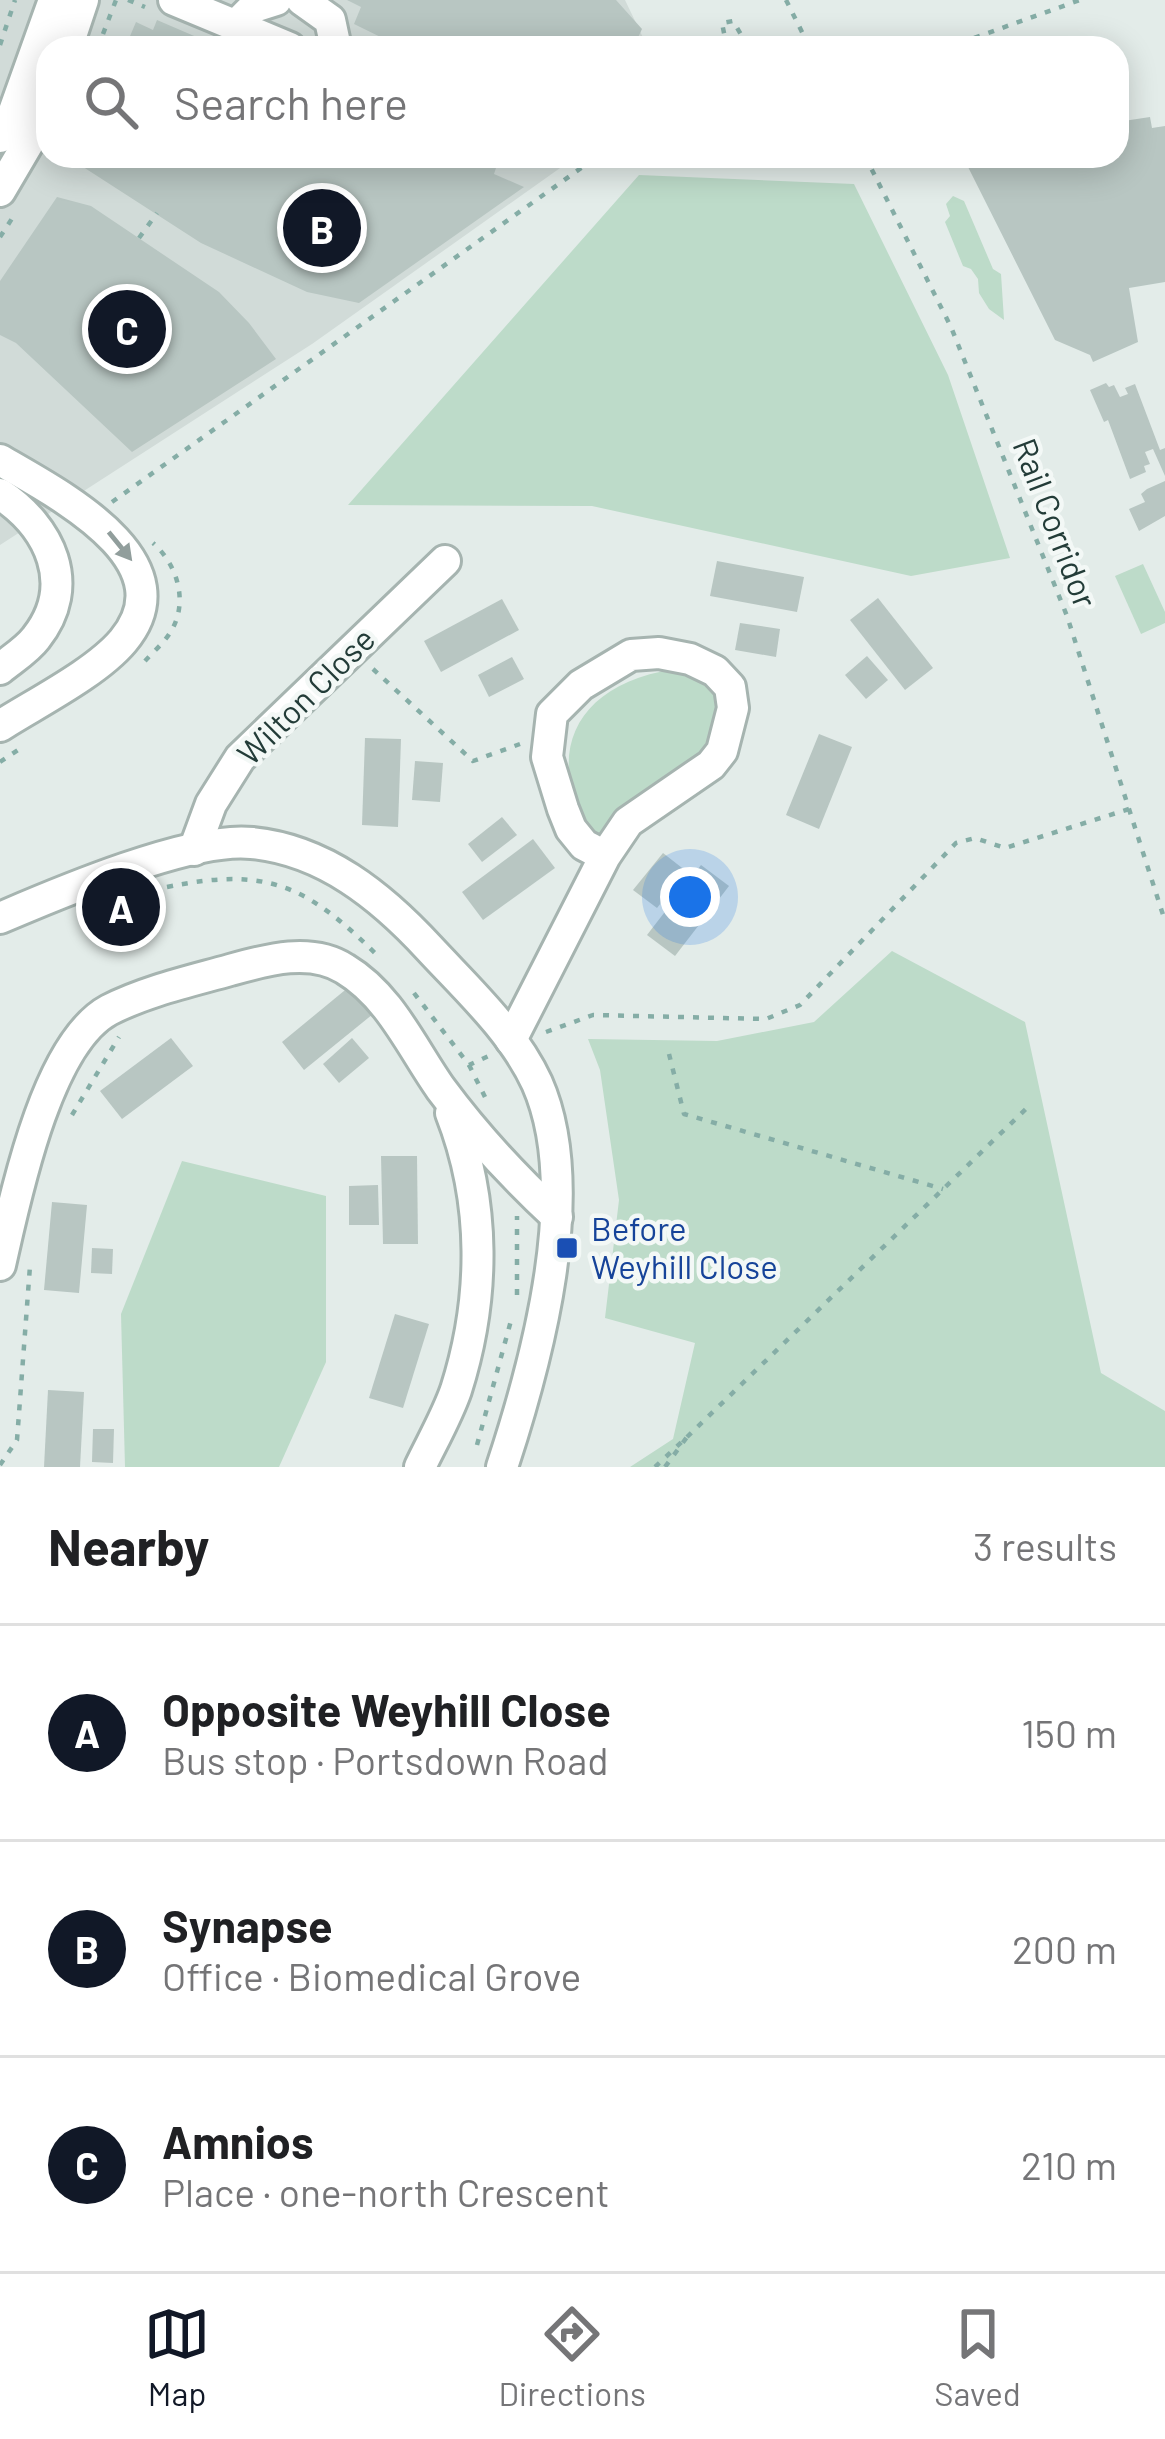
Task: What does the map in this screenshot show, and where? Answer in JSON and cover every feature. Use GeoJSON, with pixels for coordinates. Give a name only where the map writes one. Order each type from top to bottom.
{"type":"FeatureCollection","features":[{"type":"Feature","properties":{"kind":"street"},"geometry":{"type":"LineString","coordinates":[[41,36],[54,0]]}},
{"type":"Feature","properties":{"kind":"street"},"geometry":{"type":"LineString","coordinates":[[71,36],[83,0]]}},
{"type":"Feature","properties":{"kind":"street"},"geometry":{"type":"LineString","coordinates":[[175,0],[262,36]]}},
{"type":"Feature","properties":{"kind":"street"},"geometry":{"type":"LineString","coordinates":[[236,25],[254,7],[275,0]]}},
{"type":"Feature","properties":{"kind":"street"},"geometry":{"type":"LineString","coordinates":[[302,0],[330,20],[333,36]]}},
{"type":"Feature","properties":{"kind":"street"},"geometry":{"type":"LineString","coordinates":[[0,137],[36,50]]}},
{"type":"Feature","properties":{"kind":"street"},"geometry":{"type":"LineString","coordinates":[[0,190],[36,130]]}},
{"type":"Feature","properties":{"kind":"street"},"geometry":{"type":"LineString","coordinates":[[0,460],[13,491],[52,550],[56,575],[51,613],[35,640],[0,669]]}},
{"type":"Feature","properties":{"kind":"street"},"geometry":{"type":"LineString","coordinates":[[0,726],[123,640],[136,618],[140,596],[132,558],[114,536],[13,491]]}},
{"type":"Feature","properties":{"kind":"street","name":"Wilton Close"},"geometry":{"type":"LineString","coordinates":[[194,850],[211,804],[240,758],[445,561]]}},
{"type":"Feature","properties":{"kind":"street"},"geometry":{"type":"LineString","coordinates":[[512,1042],[605,856],[628,822],[711,764],[722,751],[733,708],[730,687],[715,671],[690,659],[658,653],[631,655],[581,685],[552,714],[548,757],[563,809],[584,845],[605,856]]}},
{"type":"Feature","properties":{"kind":"street"},"geometry":{"type":"LineString","coordinates":[[0,918],[69,888],[194,850],[249,842],[339,868],[415,933],[512,1042],[536,1082],[551,1128],[557,1217],[533,1358],[502,1467]]}},
{"type":"Feature","properties":{"kind":"street"},"geometry":{"type":"LineString","coordinates":[[15,1262],[47,1093],[73,1048],[106,1012],[269,959],[311,957],[352,974],[388,1008],[442,1091],[518,1180],[557,1217]]}},
{"type":"Feature","properties":{"kind":"street"},"geometry":{"type":"LineString","coordinates":[[420,1467],[455,1391],[475,1306],[479,1261],[476,1200],[464,1146],[442,1091]]}},
{"type":"Feature","properties":{"kind":"path"},"geometry":{"type":"LineString","coordinates":[[0,45],[15,0]]}},
{"type":"Feature","properties":{"kind":"path"},"geometry":{"type":"LineString","coordinates":[[102,36],[116,0]]}},
{"type":"Feature","properties":{"kind":"path"},"geometry":{"type":"LineString","coordinates":[[786,0],[804,36]]}},
{"type":"Feature","properties":{"kind":"path"},"geometry":{"type":"LineString","coordinates":[[980,36],[1080,0]]}},
{"type":"Feature","properties":{"kind":"path"},"geometry":{"type":"LineString","coordinates":[[725,36],[722,23],[733,21],[742,36]]}},
{"type":"Feature","properties":{"kind":"path"},"geometry":{"type":"LineString","coordinates":[[103,508],[581,168]]}},
{"type":"Feature","properties":{"kind":"path","name":"Rail Corridor"},"geometry":{"type":"LineString","coordinates":[[871,168],[960,349],[1066,616],[1165,921]]}},
{"type":"Feature","properties":{"kind":"path"},"geometry":{"type":"LineString","coordinates":[[139,238],[157,213]]}},
{"type":"Feature","properties":{"kind":"path"},"geometry":{"type":"LineString","coordinates":[[139,533],[170,560],[180,589],[173,629],[144,662]]}},
{"type":"Feature","properties":{"kind":"path"},"geometry":{"type":"LineString","coordinates":[[352,649],[473,761],[514,749],[552,714]]}},
{"type":"Feature","properties":{"kind":"path"},"geometry":{"type":"LineString","coordinates":[[0,762],[31,742]]}},
{"type":"Feature","properties":{"kind":"path"},"geometry":{"type":"LineString","coordinates":[[512,1042],[593,1015],[766,1019],[800,1005],[956,843],[975,838],[1005,848],[1129,809]]}},
{"type":"Feature","properties":{"kind":"path"},"geometry":{"type":"LineString","coordinates":[[72,1116],[117,1044],[132,1002]]}},
{"type":"Feature","properties":{"kind":"path"},"geometry":{"type":"LineString","coordinates":[[670,1054],[684,1114],[943,1190]]}},
{"type":"Feature","properties":{"kind":"path"},"geometry":{"type":"LineString","coordinates":[[655,1467],[1029,1106]]}},
{"type":"Feature","properties":{"kind":"path"},"geometry":{"type":"LineString","coordinates":[[0,1465],[17,1440],[15,1262]]}},
{"type":"Feature","properties":{"kind":"path"},"geometry":{"type":"LineString","coordinates":[[665,1467],[687,1437]]}},
{"type":"Feature","properties":{"kind":"shaded area"},"geometry":{"type":"Polygon","coordinates":[[[0,0],[625,0],[642,36],[36,36],[36,168],[560,168],[312,344],[0,545],[0,0]]]}},
{"type":"Feature","properties":{"kind":"green space"},"geometry":{"type":"Polygon","coordinates":[[[639,175],[854,184],[948,375],[1010,558],[911,576],[592,506],[348,505],[639,175]]]}},
{"type":"Feature","properties":{"kind":"green space"},"geometry":{"type":"Polygon","coordinates":[[[953,196],[964,201],[993,269],[1001,274],[1004,320],[989,309],[979,293],[978,279],[963,266],[945,222],[950,216],[946,204],[953,196]]]}},
{"type":"Feature","properties":{"kind":"green space"},"geometry":{"type":"Polygon","coordinates":[[[1143,564],[1165,612],[1165,623],[1141,634],[1115,576],[1143,564]]]}},
{"type":"Feature","properties":{"kind":"green space"},"geometry":{"type":"Polygon","coordinates":[[[674,669],[706,680],[729,699],[706,759],[642,791],[596,846],[570,784],[569,756],[575,731],[589,709],[610,691],[674,669]]]}},
{"type":"Feature","properties":{"kind":"green space"},"geometry":{"type":"Polygon","coordinates":[[[892,951],[1025,1022],[1101,1373],[1165,1411],[1165,1467],[630,1467],[673,1439],[695,1343],[605,1318],[619,1200],[600,1070],[588,1039],[717,1041],[814,1022],[892,951]]]}},
{"type":"Feature","properties":{"kind":"green space"},"geometry":{"type":"Polygon","coordinates":[[[182,1161],[326,1196],[326,1362],[279,1467],[125,1467],[121,1314],[182,1161]]]}},
{"type":"Feature","properties":{"kind":"building"},"geometry":{"type":"Polygon","coordinates":[[[347,0],[616,0],[642,29],[639,36],[378,36],[354,24],[361,7],[347,0]]]}},
{"type":"Feature","properties":{"kind":"building"},"geometry":{"type":"Polygon","coordinates":[[[157,20],[194,36],[130,36],[136,22],[153,30],[157,20]]]}},
{"type":"Feature","properties":{"kind":"building"},"geometry":{"type":"Polygon","coordinates":[[[1150,117],[1152,128],[1165,126],[1165,282],[1129,288],[1138,342],[1093,362],[1090,355],[1055,340],[969,168],[1129,168],[1129,120],[1150,117]]]}},
{"type":"Feature","properties":{"kind":"building"},"geometry":{"type":"Polygon","coordinates":[[[85,168],[496,168],[494,174],[524,187],[359,303],[307,292],[201,243],[85,168]]]}},
{"type":"Feature","properties":{"kind":"building"},"geometry":{"type":"Polygon","coordinates":[[[57,197],[91,206],[219,292],[276,359],[132,452],[16,343],[0,335],[0,281],[57,197]]]}},
{"type":"Feature","properties":{"kind":"building"},"geometry":{"type":"Polygon","coordinates":[[[1135,384],[1160,450],[1165,448],[1165,476],[1153,449],[1145,452],[1150,464],[1144,466],[1146,472],[1130,479],[1108,420],[1104,422],[1090,390],[1114,385],[1120,397],[1135,384]]]}},
{"type":"Feature","properties":{"kind":"building"},"geometry":{"type":"Polygon","coordinates":[[[1165,481],[1165,516],[1139,531],[1129,509],[1145,502],[1141,494],[1147,489],[1165,481]]]}},
{"type":"Feature","properties":{"kind":"building"},"geometry":{"type":"Polygon","coordinates":[[[717,561],[804,577],[797,612],[710,596],[717,561]]]}},
{"type":"Feature","properties":{"kind":"building"},"geometry":{"type":"Polygon","coordinates":[[[878,598],[933,668],[905,690],[850,620],[878,598]]]}},
{"type":"Feature","properties":{"kind":"building"},"geometry":{"type":"Polygon","coordinates":[[[502,599],[519,630],[441,672],[424,641],[502,599]]]}},
{"type":"Feature","properties":{"kind":"building"},"geometry":{"type":"Polygon","coordinates":[[[740,623],[780,629],[776,657],[735,650],[740,623]]]}},
{"type":"Feature","properties":{"kind":"building"},"geometry":{"type":"Polygon","coordinates":[[[867,656],[888,680],[866,699],[845,675],[867,656]]]}},
{"type":"Feature","properties":{"kind":"building"},"geometry":{"type":"Polygon","coordinates":[[[512,657],[524,679],[489,697],[478,675],[512,657]]]}},
{"type":"Feature","properties":{"kind":"building"},"geometry":{"type":"Polygon","coordinates":[[[819,734],[852,747],[819,829],[786,815],[819,734]]]}},
{"type":"Feature","properties":{"kind":"building"},"geometry":{"type":"Polygon","coordinates":[[[365,738],[401,739],[398,827],[362,825],[365,738]]]}},
{"type":"Feature","properties":{"kind":"building"},"geometry":{"type":"Polygon","coordinates":[[[415,761],[443,763],[440,802],[412,800],[415,761]]]}},
{"type":"Feature","properties":{"kind":"building"},"geometry":{"type":"Polygon","coordinates":[[[502,817],[517,835],[482,862],[468,844],[502,817]]]}},
{"type":"Feature","properties":{"kind":"building"},"geometry":{"type":"Polygon","coordinates":[[[533,839],[555,868],[483,920],[462,892],[533,839]]]}},
{"type":"Feature","properties":{"kind":"building"},"geometry":{"type":"Polygon","coordinates":[[[663,853],[686,871],[657,908],[633,890],[663,853]]]}},
{"type":"Feature","properties":{"kind":"building"},"geometry":{"type":"Polygon","coordinates":[[[701,865],[729,886],[675,956],[647,935],[701,865]]]}},
{"type":"Feature","properties":{"kind":"building"},"geometry":{"type":"Polygon","coordinates":[[[350,986],[373,1014],[304,1070],[282,1042],[350,986]]]}},
{"type":"Feature","properties":{"kind":"building"},"geometry":{"type":"Polygon","coordinates":[[[171,1038],[193,1066],[122,1119],[100,1091],[171,1038]]]}},
{"type":"Feature","properties":{"kind":"building"},"geometry":{"type":"Polygon","coordinates":[[[352,1038],[369,1058],[339,1083],[323,1064],[352,1038]]]}},
{"type":"Feature","properties":{"kind":"building"},"geometry":{"type":"Polygon","coordinates":[[[381,1156],[417,1156],[418,1244],[383,1244],[381,1156]]]}},
{"type":"Feature","properties":{"kind":"building"},"geometry":{"type":"Polygon","coordinates":[[[378,1185],[379,1225],[349,1225],[349,1186],[378,1185]]]}},
{"type":"Feature","properties":{"kind":"building"},"geometry":{"type":"Polygon","coordinates":[[[52,1202],[87,1205],[79,1293],[44,1290],[52,1202]]]}},
{"type":"Feature","properties":{"kind":"building"},"geometry":{"type":"Polygon","coordinates":[[[92,1248],[113,1249],[112,1274],[91,1273],[92,1248]]]}},
{"type":"Feature","properties":{"kind":"building"},"geometry":{"type":"Polygon","coordinates":[[[395,1314],[429,1324],[403,1408],[369,1398],[395,1314]]]}},
{"type":"Feature","properties":{"kind":"building"},"geometry":{"type":"Polygon","coordinates":[[[48,1390],[84,1392],[80,1467],[44,1467],[48,1390]]]}},
{"type":"Feature","properties":{"kind":"building"},"geometry":{"type":"Polygon","coordinates":[[[93,1429],[114,1429],[113,1463],[92,1462],[93,1429]]]}},
{"type":"Feature","properties":{"kind":"place","name":"Synapse"},"geometry":{"type":"Point","coordinates":[322,228]}},
{"type":"Feature","properties":{"kind":"place","name":"Amnios"},"geometry":{"type":"Point","coordinates":[127,329]}},
{"type":"Feature","properties":{"kind":"place","name":"Opposite Weyhill Close"},"geometry":{"type":"Point","coordinates":[121,907]}},
{"type":"Feature","properties":{"kind":"place","name":"Before Weyhill Close"},"geometry":{"type":"Point","coordinates":[567,1248]}}]}
